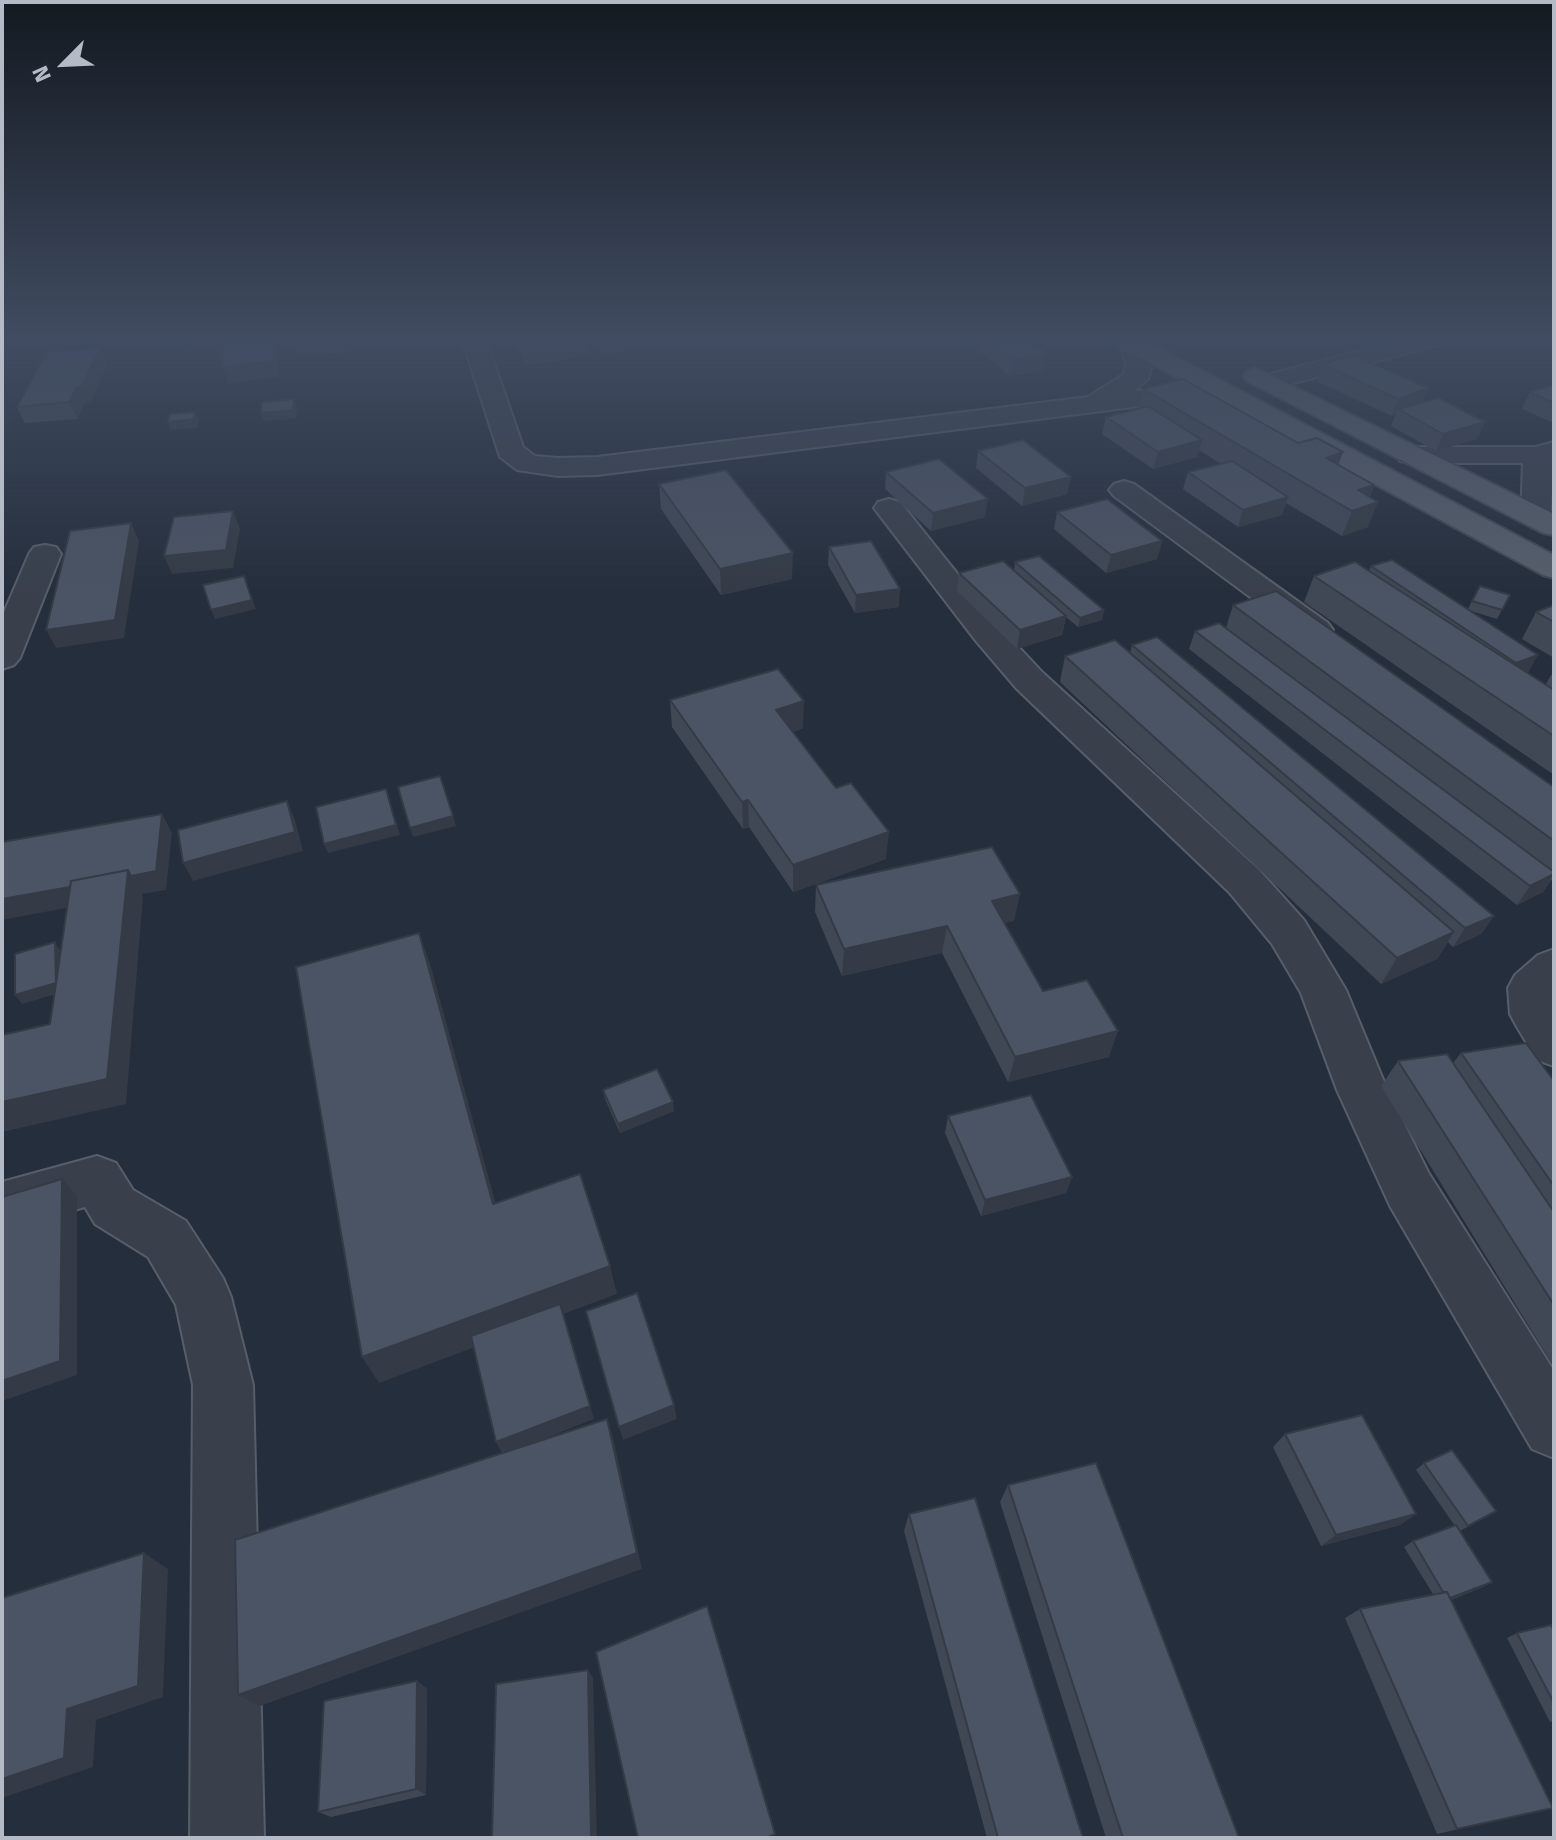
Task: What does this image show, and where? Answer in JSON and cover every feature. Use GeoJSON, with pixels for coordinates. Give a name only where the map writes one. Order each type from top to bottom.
{"type":"FeatureCollection","features":[{"type":"Feature","properties":{"kind":"main road"},"geometry":{"type":"LineString","coordinates":[[1283,425],[1554,568]]}},
{"type":"Feature","properties":{"kind":"main road"},"geometry":{"type":"LineString","coordinates":[[1351,425],[1545,522]]}},
{"type":"Feature","properties":{"kind":"street"},"geometry":{"type":"LineString","coordinates":[[502,425],[510,451],[527,464],[597,466],[927,425]]}},
{"type":"Feature","properties":{"kind":"street"},"geometry":{"type":"LineString","coordinates":[[1410,455],[1546,452],[1545,522]]}},
{"type":"Feature","properties":{"kind":"street"},"geometry":{"type":"LineString","coordinates":[[1124,490],[1339,647]]}},
{"type":"Feature","properties":{"kind":"street"},"geometry":{"type":"LineString","coordinates":[[889,508],[988,634],[1029,680],[1244,881],[1288,932],[1323,990],[1362,1090],[1409,1189],[1554,1427]]}},
{"type":"Feature","properties":{"kind":"street"},"geometry":{"type":"LineString","coordinates":[[2,658],[45,554]]}},
{"type":"Feature","properties":{"kind":"street"},"geometry":{"type":"LineString","coordinates":[[1554,967],[1531,988],[1534,1014],[1554,1046]]}},
{"type":"Feature","properties":{"kind":"street"},"geometry":{"type":"LineString","coordinates":[[2,1206],[97,1180],[114,1207],[167,1239],[203,1297],[223,1385],[227,1838]]}},
{"type":"Feature","properties":{"kind":"building"},"geometry":{"type":"Polygon","coordinates":[[[1118,425],[1178,425],[1202,440],[1158,452],[1118,425]]]}},
{"type":"Feature","properties":{"kind":"building"},"geometry":{"type":"Polygon","coordinates":[[[1204,425],[1265,425],[1298,443],[1317,438],[1343,452],[1326,458],[1374,485],[1358,490],[1378,502],[1352,511],[1204,425]]]}},
{"type":"Feature","properties":{"kind":"building"},"geometry":{"type":"Polygon","coordinates":[[[1427,425],[1475,425],[1443,434],[1427,425]]]}},
{"type":"Feature","properties":{"kind":"building"},"geometry":{"type":"Polygon","coordinates":[[[1023,440],[1071,477],[1025,488],[978,451],[1023,440]]]}},
{"type":"Feature","properties":{"kind":"building"},"geometry":{"type":"Polygon","coordinates":[[[939,459],[988,499],[933,513],[886,472],[939,459]]]}},
{"type":"Feature","properties":{"kind":"building"},"geometry":{"type":"Polygon","coordinates":[[[1232,461],[1288,497],[1243,510],[1188,472],[1232,461]]]}},
{"type":"Feature","properties":{"kind":"building"},"geometry":{"type":"Polygon","coordinates":[[[726,470],[793,553],[720,569],[659,484],[726,470]]]}},
{"type":"Feature","properties":{"kind":"building"},"geometry":{"type":"Polygon","coordinates":[[[1107,499],[1162,541],[1111,555],[1057,512],[1107,499]]]}},
{"type":"Feature","properties":{"kind":"building"},"geometry":{"type":"Polygon","coordinates":[[[233,511],[226,550],[164,556],[174,517],[233,511]]]}},
{"type":"Feature","properties":{"kind":"building"},"geometry":{"type":"Polygon","coordinates":[[[131,523],[115,620],[46,630],[70,531],[131,523]]]}},
{"type":"Feature","properties":{"kind":"building"},"geometry":{"type":"Polygon","coordinates":[[[871,541],[900,589],[856,595],[829,547],[871,541]]]}},
{"type":"Feature","properties":{"kind":"building"},"geometry":{"type":"Polygon","coordinates":[[[1039,556],[1104,610],[1080,618],[1015,562],[1039,556]]]}},
{"type":"Feature","properties":{"kind":"building"},"geometry":{"type":"Polygon","coordinates":[[[1392,560],[1538,655],[1516,663],[1371,566],[1392,560]]]}},
{"type":"Feature","properties":{"kind":"building"},"geometry":{"type":"Polygon","coordinates":[[[1003,561],[1066,616],[1020,630],[959,573],[1003,561]]]}},
{"type":"Feature","properties":{"kind":"building"},"geometry":{"type":"Polygon","coordinates":[[[1355,562],[1554,690],[1554,736],[1314,576],[1355,562]]]}},
{"type":"Feature","properties":{"kind":"building"},"geometry":{"type":"Polygon","coordinates":[[[244,576],[252,600],[211,610],[203,585],[244,576]]]}},
{"type":"Feature","properties":{"kind":"building"},"geometry":{"type":"Polygon","coordinates":[[[1480,586],[1510,595],[1502,610],[1472,601],[1480,586]]]}},
{"type":"Feature","properties":{"kind":"building"},"geometry":{"type":"Polygon","coordinates":[[[1276,591],[1554,787],[1554,841],[1233,605],[1276,591]]]}},
{"type":"Feature","properties":{"kind":"building"},"geometry":{"type":"Polygon","coordinates":[[[1554,605],[1554,622],[1536,612],[1554,605]]]}},
{"type":"Feature","properties":{"kind":"building"},"geometry":{"type":"Polygon","coordinates":[[[1219,623],[1554,874],[1530,886],[1195,631],[1219,623]]]}},
{"type":"Feature","properties":{"kind":"building"},"geometry":{"type":"Polygon","coordinates":[[[1157,637],[1494,916],[1465,928],[1132,645],[1157,637]]]}},
{"type":"Feature","properties":{"kind":"building"},"geometry":{"type":"Polygon","coordinates":[[[1115,640],[1454,932],[1397,958],[1065,656],[1115,640]]]}},
{"type":"Feature","properties":{"kind":"building"},"geometry":{"type":"Polygon","coordinates":[[[778,669],[804,701],[776,710],[836,788],[851,783],[889,832],[793,865],[748,800],[742,802],[670,700],[778,669]]]}},
{"type":"Feature","properties":{"kind":"building"},"geometry":{"type":"Polygon","coordinates":[[[440,776],[453,816],[410,828],[398,787],[440,776]]]}},
{"type":"Feature","properties":{"kind":"building"},"geometry":{"type":"Polygon","coordinates":[[[386,789],[396,825],[324,844],[316,807],[386,789]]]}},
{"type":"Feature","properties":{"kind":"building"},"geometry":{"type":"Polygon","coordinates":[[[287,801],[295,832],[183,863],[178,830],[287,801]]]}},
{"type":"Feature","properties":{"kind":"building"},"geometry":{"type":"Polygon","coordinates":[[[162,814],[156,871],[131,876],[128,870],[71,881],[70,887],[2,899],[2,842],[162,814]]]}},
{"type":"Feature","properties":{"kind":"building"},"geometry":{"type":"Polygon","coordinates":[[[992,847],[1020,894],[992,901],[1043,991],[1087,980],[1118,1031],[1015,1057],[947,926],[844,949],[816,885],[992,847]]]}},
{"type":"Feature","properties":{"kind":"building"},"geometry":{"type":"Polygon","coordinates":[[[128,870],[107,1079],[2,1102],[2,1035],[50,1024],[71,881],[128,870]]]}},
{"type":"Feature","properties":{"kind":"building"},"geometry":{"type":"Polygon","coordinates":[[[419,933],[493,1204],[580,1174],[610,1266],[362,1357],[296,967],[419,933]]]}},
{"type":"Feature","properties":{"kind":"building"},"geometry":{"type":"Polygon","coordinates":[[[55,942],[56,983],[15,995],[15,954],[55,942]]]}},
{"type":"Feature","properties":{"kind":"building"},"geometry":{"type":"Polygon","coordinates":[[[1526,1043],[1554,1081],[1554,1186],[1461,1053],[1526,1043]]]}},
{"type":"Feature","properties":{"kind":"building"},"geometry":{"type":"Polygon","coordinates":[[[1447,1054],[1554,1212],[1554,1305],[1398,1061],[1447,1054]]]}},
{"type":"Feature","properties":{"kind":"building"},"geometry":{"type":"Polygon","coordinates":[[[657,1069],[673,1102],[618,1124],[603,1090],[657,1069]]]}},
{"type":"Feature","properties":{"kind":"building"},"geometry":{"type":"Polygon","coordinates":[[[1031,1095],[1072,1177],[985,1200],[948,1116],[1031,1095]]]}},
{"type":"Feature","properties":{"kind":"building"},"geometry":{"type":"Polygon","coordinates":[[[62,1179],[60,1361],[2,1381],[2,1197],[62,1179]]]}},
{"type":"Feature","properties":{"kind":"building"},"geometry":{"type":"Polygon","coordinates":[[[637,1293],[674,1405],[619,1427],[586,1311],[637,1293]]]}},
{"type":"Feature","properties":{"kind":"building"},"geometry":{"type":"Polygon","coordinates":[[[560,1304],[590,1406],[496,1442],[471,1336],[560,1304]]]}},
{"type":"Feature","properties":{"kind":"building"},"geometry":{"type":"Polygon","coordinates":[[[1362,1415],[1416,1514],[1336,1535],[1285,1434],[1362,1415]]]}},
{"type":"Feature","properties":{"kind":"building"},"geometry":{"type":"Polygon","coordinates":[[[607,1419],[637,1553],[238,1695],[235,1540],[607,1419]]]}},
{"type":"Feature","properties":{"kind":"building"},"geometry":{"type":"Polygon","coordinates":[[[1452,1450],[1496,1511],[1468,1526],[1424,1463],[1452,1450]]]}},
{"type":"Feature","properties":{"kind":"building"},"geometry":{"type":"Polygon","coordinates":[[[1096,1463],[1239,1838],[1123,1838],[1008,1485],[1096,1463]]]}},
{"type":"Feature","properties":{"kind":"building"},"geometry":{"type":"Polygon","coordinates":[[[975,1498],[1083,1838],[998,1838],[909,1514],[975,1498]]]}},
{"type":"Feature","properties":{"kind":"building"},"geometry":{"type":"Polygon","coordinates":[[[1456,1525],[1492,1582],[1450,1598],[1447,1592],[1443,1592],[1413,1541],[1456,1525]]]}},
{"type":"Feature","properties":{"kind":"building"},"geometry":{"type":"Polygon","coordinates":[[[144,1553],[138,1686],[67,1709],[64,1758],[2,1779],[2,1598],[144,1553]]]}},
{"type":"Feature","properties":{"kind":"building"},"geometry":{"type":"Polygon","coordinates":[[[1447,1592],[1553,1808],[1457,1829],[1360,1609],[1447,1592]]]}},
{"type":"Feature","properties":{"kind":"building"},"geometry":{"type":"Polygon","coordinates":[[[707,1606],[775,1834],[766,1838],[638,1838],[596,1652],[707,1606]]]}},
{"type":"Feature","properties":{"kind":"building"},"geometry":{"type":"Polygon","coordinates":[[[1551,1625],[1554,1631],[1554,1703],[1517,1633],[1551,1625]]]}},
{"type":"Feature","properties":{"kind":"building"},"geometry":{"type":"Polygon","coordinates":[[[588,1670],[591,1838],[492,1838],[496,1684],[588,1670]]]}},
{"type":"Feature","properties":{"kind":"building"},"geometry":{"type":"Polygon","coordinates":[[[417,1681],[416,1789],[318,1812],[324,1701],[417,1681]]]}}]}
